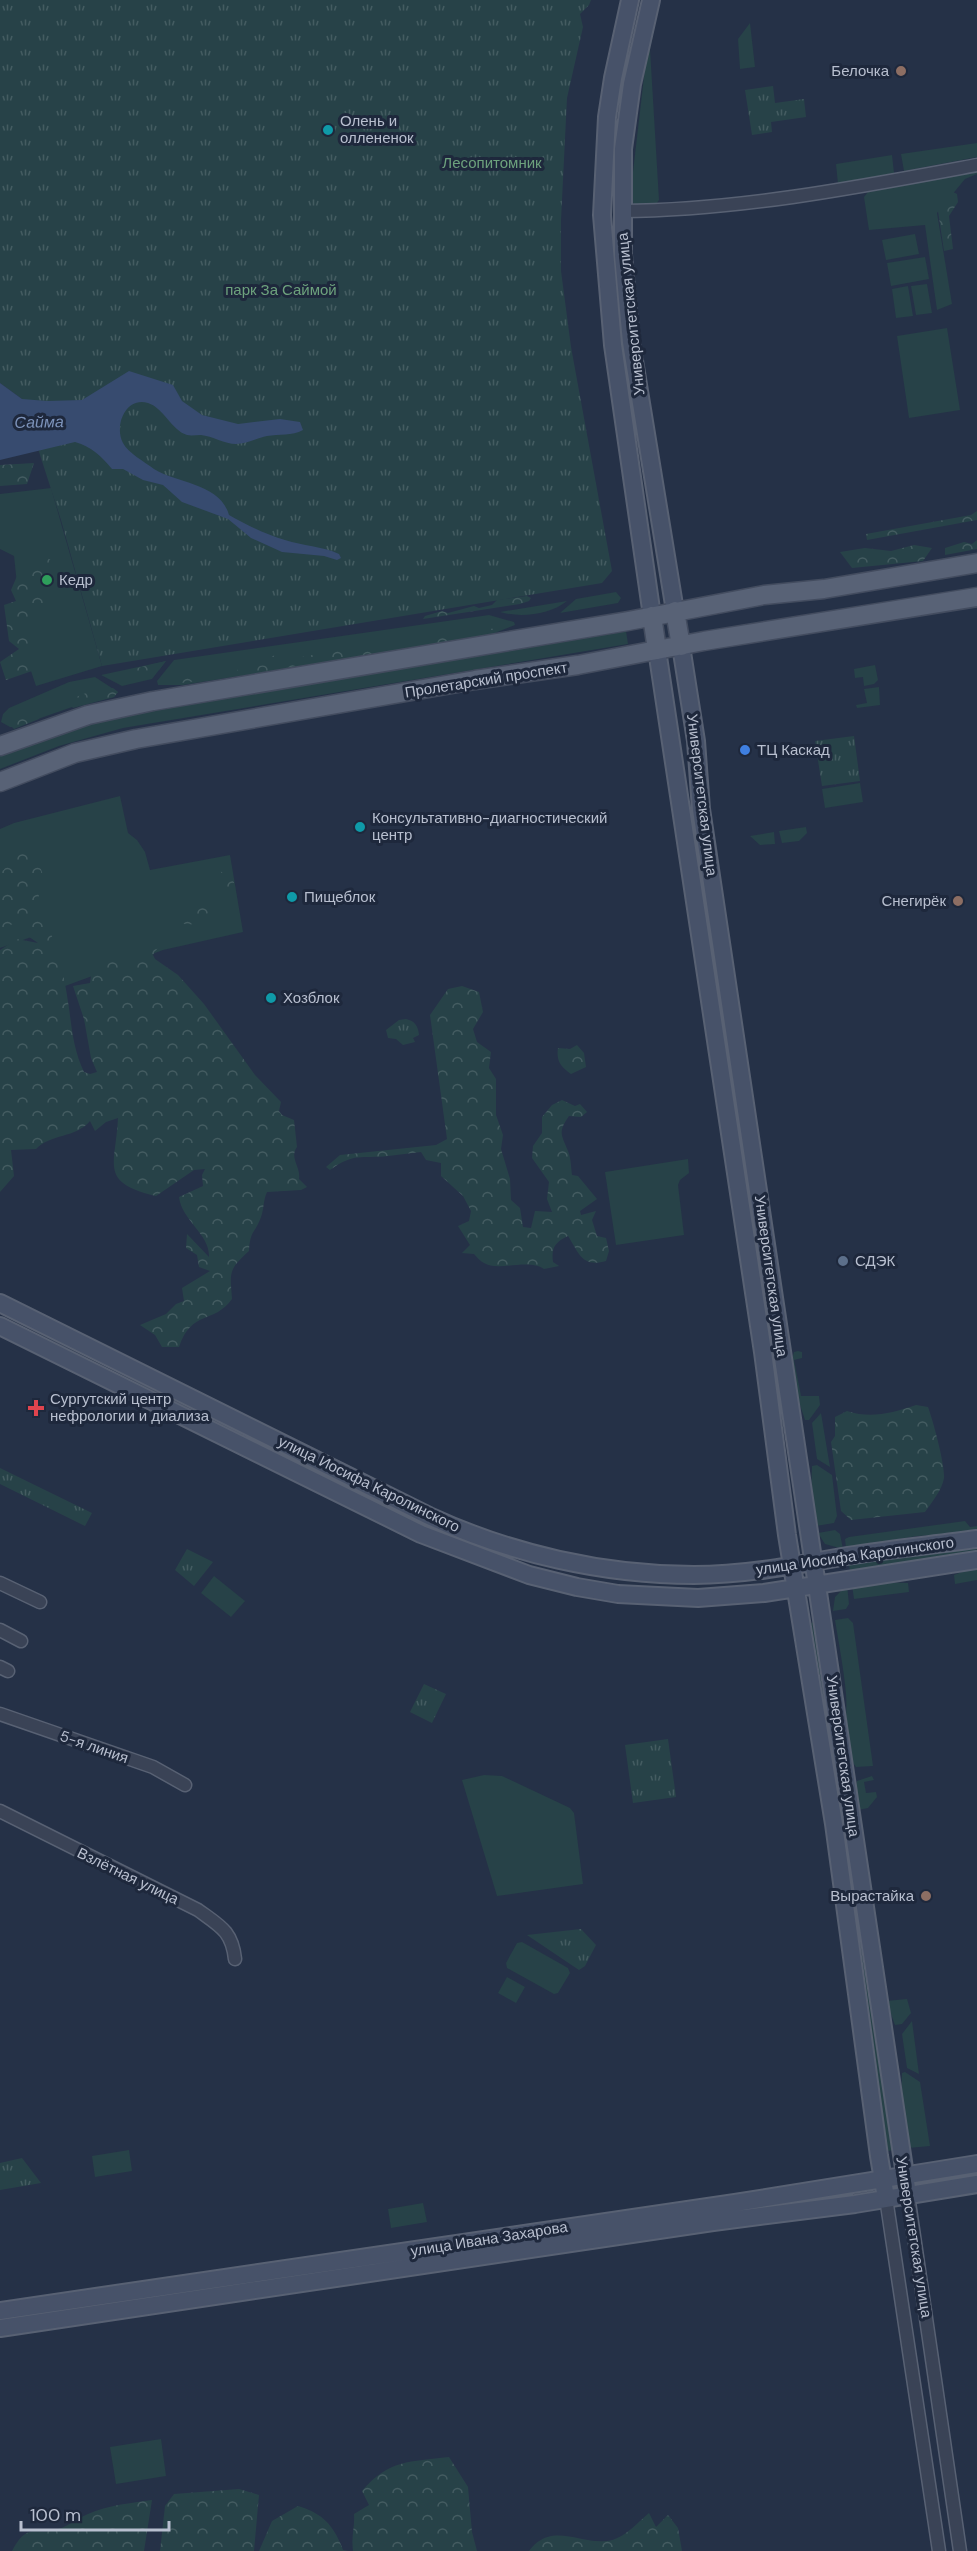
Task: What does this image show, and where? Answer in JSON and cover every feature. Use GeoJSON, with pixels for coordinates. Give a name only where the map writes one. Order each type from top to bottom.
{"type":"FeatureCollection","features":[{"type":"Feature","properties":{"kind":"main road","name":"Университетская улица"},"geometry":{"type":"LineString","coordinates":[[630,0],[607,117],[602,215],[613,345],[792,1566],[835,1834],[886,2198]]}},
{"type":"Feature","properties":{"kind":"main road","name":"Университетская улица"},"geometry":{"type":"LineString","coordinates":[[651,0],[632,84],[623,149],[621,212],[631,342],[696,741],[701,809],[908,2195]]}},
{"type":"Feature","properties":{"kind":"main road"},"geometry":{"type":"LineString","coordinates":[[2,740],[88,715],[153,701],[764,595],[824,589],[977,563]]}},
{"type":"Feature","properties":{"kind":"main road","name":"Пролетарский проспект"},"geometry":{"type":"LineString","coordinates":[[0,782],[75,753],[136,739],[977,597]]}},
{"type":"Feature","properties":{"kind":"main road","name":"улица Иосифа Каролинского"},"geometry":{"type":"LineString","coordinates":[[0,1303],[429,1516],[550,1558],[648,1573],[693,1575],[792,1566],[922,1544],[977,1539]]}},
{"type":"Feature","properties":{"kind":"main road","name":"улица Иосифа Каролинского"},"geometry":{"type":"LineString","coordinates":[[0,1326],[422,1534],[529,1575],[577,1587],[646,1596],[698,1598],[764,1593],[977,1560]]}},
{"type":"Feature","properties":{"kind":"main road","name":"улица Ивана Захарова"},"geometry":{"type":"LineString","coordinates":[[0,2311],[883,2180],[977,2164]]}},
{"type":"Feature","properties":{"kind":"main road","name":"улица Ивана Захарова"},"geometry":{"type":"LineString","coordinates":[[0,2328],[977,2184]]}},
{"type":"Feature","properties":{"kind":"street"},"geometry":{"type":"LineString","coordinates":[[621,212],[694,209],[754,202],[854,188],[977,165]]}},
{"type":"Feature","properties":{"kind":"street"},"geometry":{"type":"LineString","coordinates":[[0,1583],[40,1602]]}},
{"type":"Feature","properties":{"kind":"street"},"geometry":{"type":"LineString","coordinates":[[0,1630],[21,1641]]}},
{"type":"Feature","properties":{"kind":"street","name":"5-я линия"},"geometry":{"type":"LineString","coordinates":[[0,1714],[153,1767],[185,1785]]}},
{"type":"Feature","properties":{"kind":"street","name":"Взлётная улица"},"geometry":{"type":"LineString","coordinates":[[0,1810],[198,1911],[224,1928],[233,1944],[235,1959]]}},
{"type":"Feature","properties":{"kind":"street","name":"Университетская улица"},"geometry":{"type":"LineString","coordinates":[[908,2195],[960,2551]]}},
{"type":"Feature","properties":{"kind":"street","name":"Университетская улица"},"geometry":{"type":"LineString","coordinates":[[886,2198],[939,2551]]}},
{"type":"Feature","properties":{"kind":"green space","name":"парк За Саймой"},"geometry":{"type":"Polygon","coordinates":[[[0,0],[591,0],[580,14],[583,27],[567,98],[561,271],[571,347],[612,571],[602,583],[102,666],[61,520],[22,399],[0,383],[0,0]]]}},
{"type":"Feature","properties":{"kind":"green space"},"geometry":{"type":"Polygon","coordinates":[[[659,6],[650,49],[659,200],[654,207],[636,207],[630,198],[645,68],[659,6]]]}},
{"type":"Feature","properties":{"kind":"green space"},"geometry":{"type":"Polygon","coordinates":[[[750,23],[755,67],[740,69],[738,39],[750,23]]]}},
{"type":"Feature","properties":{"kind":"green space"},"geometry":{"type":"Polygon","coordinates":[[[773,86],[775,103],[804,99],[806,117],[771,122],[772,132],[752,135],[745,90],[773,86]]]}},
{"type":"Feature","properties":{"kind":"green space"},"geometry":{"type":"Polygon","coordinates":[[[977,143],[977,157],[904,171],[901,154],[977,143]]]}},
{"type":"Feature","properties":{"kind":"green space"},"geometry":{"type":"Polygon","coordinates":[[[892,155],[894,173],[838,184],[836,164],[892,155]]]}},
{"type":"Feature","properties":{"kind":"green space"},"geometry":{"type":"Polygon","coordinates":[[[977,172],[965,179],[937,213],[952,304],[937,310],[925,225],[869,230],[864,197],[868,192],[977,172]]]}},
{"type":"Feature","properties":{"kind":"green space"},"geometry":{"type":"Polygon","coordinates":[[[951,191],[957,194],[958,202],[949,216],[953,249],[944,251],[938,211],[951,191]]]}},
{"type":"Feature","properties":{"kind":"green space"},"geometry":{"type":"Polygon","coordinates":[[[915,234],[919,254],[886,260],[882,240],[915,234]]]}},
{"type":"Feature","properties":{"kind":"green space"},"geometry":{"type":"Polygon","coordinates":[[[925,257],[929,279],[891,286],[887,263],[925,257]]]}},
{"type":"Feature","properties":{"kind":"green space"},"geometry":{"type":"Polygon","coordinates":[[[927,284],[932,313],[916,315],[911,286],[927,284]]]}},
{"type":"Feature","properties":{"kind":"green space"},"geometry":{"type":"Polygon","coordinates":[[[908,286],[913,316],[896,318],[892,289],[908,286]]]}},
{"type":"Feature","properties":{"kind":"green space"},"geometry":{"type":"Polygon","coordinates":[[[947,328],[960,410],[909,418],[897,336],[947,328]]]}},
{"type":"Feature","properties":{"kind":"green space"},"geometry":{"type":"Polygon","coordinates":[[[34,463],[27,484],[0,486],[0,465],[34,463]]]}},
{"type":"Feature","properties":{"kind":"green space","name":"Кедр"},"geometry":{"type":"Polygon","coordinates":[[[51,488],[102,666],[36,686],[24,650],[14,556],[0,549],[0,494],[51,488]]]}},
{"type":"Feature","properties":{"kind":"green space"},"geometry":{"type":"Polygon","coordinates":[[[977,511],[977,520],[867,540],[866,534],[971,515],[977,511]]]}},
{"type":"Feature","properties":{"kind":"green space"},"geometry":{"type":"Polygon","coordinates":[[[977,540],[977,549],[945,555],[945,548],[964,542],[972,544],[977,540]]]}},
{"type":"Feature","properties":{"kind":"green space"},"geometry":{"type":"Polygon","coordinates":[[[914,545],[932,548],[923,561],[852,568],[840,552],[865,548],[891,551],[914,545]]]}},
{"type":"Feature","properties":{"kind":"green space"},"geometry":{"type":"Polygon","coordinates":[[[44,556],[51,560],[51,570],[40,583],[47,591],[48,603],[24,627],[32,671],[6,680],[0,662],[19,649],[9,641],[4,605],[16,601],[11,590],[20,569],[29,567],[36,559],[44,556]]]}},
{"type":"Feature","properties":{"kind":"green space"},"geometry":{"type":"Polygon","coordinates":[[[616,592],[621,598],[618,603],[560,613],[576,599],[616,592]]]}},
{"type":"Feature","properties":{"kind":"green space"},"geometry":{"type":"Polygon","coordinates":[[[527,596],[531,598],[529,601],[520,604],[423,619],[425,616],[442,611],[448,613],[474,606],[479,608],[492,605],[497,600],[527,596]]]}},
{"type":"Feature","properties":{"kind":"green space"},"geometry":{"type":"Polygon","coordinates":[[[567,601],[560,606],[535,614],[517,615],[500,612],[567,601]]]}},
{"type":"Feature","properties":{"kind":"green space"},"geometry":{"type":"Polygon","coordinates":[[[489,615],[514,622],[515,625],[487,636],[183,685],[158,685],[157,681],[174,660],[489,615]]]}},
{"type":"Feature","properties":{"kind":"green space"},"geometry":{"type":"Polygon","coordinates":[[[495,628],[501,629],[487,636],[438,644],[435,638],[450,633],[463,635],[495,628]]]}},
{"type":"Feature","properties":{"kind":"green space"},"geometry":{"type":"Polygon","coordinates":[[[626,631],[628,644],[123,728],[59,746],[0,769],[0,753],[117,715],[626,631]]]}},
{"type":"Feature","properties":{"kind":"green space"},"geometry":{"type":"Polygon","coordinates":[[[370,643],[390,646],[391,651],[285,668],[277,663],[276,670],[238,676],[237,670],[247,666],[273,665],[271,657],[277,654],[280,660],[287,660],[347,648],[355,650],[370,643]]]}},
{"type":"Feature","properties":{"kind":"green space"},"geometry":{"type":"Polygon","coordinates":[[[166,661],[152,679],[122,686],[101,675],[166,661]]]}},
{"type":"Feature","properties":{"kind":"green space"},"geometry":{"type":"Polygon","coordinates":[[[166,661],[159,670],[143,671],[137,677],[121,672],[166,661]]]}},
{"type":"Feature","properties":{"kind":"green space"},"geometry":{"type":"Polygon","coordinates":[[[875,665],[878,680],[874,684],[864,686],[863,677],[855,678],[854,669],[875,665]]]}},
{"type":"Feature","properties":{"kind":"green space"},"geometry":{"type":"Polygon","coordinates":[[[205,671],[216,674],[214,679],[181,683],[180,676],[205,671]]]}},
{"type":"Feature","properties":{"kind":"green space"},"geometry":{"type":"Polygon","coordinates":[[[95,677],[118,692],[114,697],[75,706],[15,727],[1,722],[3,714],[9,708],[69,682],[95,677]]]}},
{"type":"Feature","properties":{"kind":"green space"},"geometry":{"type":"Polygon","coordinates":[[[879,687],[880,705],[857,708],[856,705],[867,703],[864,689],[879,687]]]}},
{"type":"Feature","properties":{"kind":"green space"},"geometry":{"type":"Polygon","coordinates":[[[113,688],[118,692],[114,697],[73,708],[68,702],[89,692],[113,688]]]}},
{"type":"Feature","properties":{"kind":"green space"},"geometry":{"type":"Polygon","coordinates":[[[30,711],[40,711],[39,719],[14,729],[8,723],[30,711]]]}},
{"type":"Feature","properties":{"kind":"green space"},"geometry":{"type":"Polygon","coordinates":[[[854,736],[860,781],[822,786],[815,741],[854,736]]]}},
{"type":"Feature","properties":{"kind":"green space"},"geometry":{"type":"Polygon","coordinates":[[[860,783],[863,802],[825,808],[822,789],[860,783]]]}},
{"type":"Feature","properties":{"kind":"green space"},"geometry":{"type":"Polygon","coordinates":[[[120,796],[128,833],[137,840],[145,852],[150,870],[230,855],[243,932],[163,950],[57,989],[40,934],[0,948],[0,829],[14,823],[120,796]]]}},
{"type":"Feature","properties":{"kind":"green space"},"geometry":{"type":"Polygon","coordinates":[[[806,827],[807,833],[799,841],[782,843],[779,831],[806,827]]]}},
{"type":"Feature","properties":{"kind":"green space"},"geometry":{"type":"Polygon","coordinates":[[[774,832],[775,844],[760,845],[750,836],[774,832]]]}},
{"type":"Feature","properties":{"kind":"green space"},"geometry":{"type":"Polygon","coordinates":[[[20,852],[36,855],[43,875],[39,882],[30,887],[38,890],[39,897],[36,907],[49,930],[58,955],[65,982],[74,1041],[84,1072],[90,1074],[97,1072],[91,1058],[84,1019],[73,986],[90,983],[93,962],[107,958],[120,963],[159,946],[153,955],[155,959],[178,975],[204,1004],[255,1075],[281,1102],[279,1111],[282,1115],[294,1120],[297,1147],[294,1155],[299,1179],[307,1187],[301,1190],[267,1192],[261,1217],[250,1239],[249,1251],[232,1272],[232,1299],[218,1312],[190,1327],[179,1347],[162,1347],[155,1335],[140,1325],[166,1314],[176,1304],[184,1301],[182,1288],[210,1271],[199,1267],[197,1255],[186,1248],[187,1234],[209,1257],[205,1241],[185,1213],[179,1197],[203,1186],[202,1175],[205,1169],[194,1170],[156,1196],[138,1191],[125,1185],[118,1178],[114,1169],[118,1118],[106,1122],[95,1131],[90,1121],[78,1130],[48,1141],[36,1149],[11,1150],[14,1176],[0,1192],[0,950],[17,939],[38,943],[25,934],[17,923],[0,928],[0,871],[4,870],[8,853],[20,852]]]}},
{"type":"Feature","properties":{"kind":"green space"},"geometry":{"type":"Polygon","coordinates":[[[219,870],[234,882],[233,898],[221,910],[206,914],[204,932],[194,934],[194,924],[186,925],[169,914],[183,919],[196,920],[189,908],[224,901],[219,870]]]}},
{"type":"Feature","properties":{"kind":"green space"},"geometry":{"type":"Polygon","coordinates":[[[462,986],[479,992],[483,1012],[473,1029],[477,1042],[491,1052],[489,1068],[496,1079],[496,1115],[503,1135],[501,1149],[510,1179],[511,1200],[520,1208],[523,1227],[531,1228],[535,1211],[552,1212],[547,1199],[549,1182],[532,1158],[533,1146],[542,1133],[542,1117],[552,1105],[562,1100],[575,1106],[580,1104],[587,1112],[581,1117],[569,1116],[563,1126],[562,1134],[570,1157],[572,1175],[578,1176],[597,1199],[580,1211],[581,1215],[596,1211],[592,1220],[597,1236],[606,1238],[609,1251],[606,1261],[598,1263],[586,1261],[568,1236],[557,1243],[553,1249],[553,1262],[559,1266],[544,1269],[530,1265],[490,1265],[474,1254],[462,1253],[470,1245],[458,1226],[469,1221],[471,1211],[463,1196],[441,1176],[441,1163],[426,1160],[421,1152],[358,1157],[330,1170],[326,1167],[340,1155],[436,1145],[447,1139],[430,1015],[448,989],[462,986]]]}},
{"type":"Feature","properties":{"kind":"green space"},"geometry":{"type":"Polygon","coordinates":[[[406,1019],[416,1024],[418,1029],[419,1035],[413,1038],[415,1042],[403,1045],[396,1039],[388,1038],[386,1030],[399,1020],[406,1019]]]}},
{"type":"Feature","properties":{"kind":"green space"},"geometry":{"type":"Polygon","coordinates":[[[577,1045],[584,1053],[586,1067],[571,1074],[560,1063],[558,1048],[570,1049],[577,1045]]]}},
{"type":"Feature","properties":{"kind":"green space"},"geometry":{"type":"Polygon","coordinates":[[[688,1159],[689,1173],[680,1180],[678,1185],[684,1235],[616,1245],[605,1172],[688,1159]]]}},
{"type":"Feature","properties":{"kind":"green space"},"geometry":{"type":"Polygon","coordinates":[[[794,1352],[802,1352],[802,1358],[794,1360],[801,1396],[819,1396],[820,1405],[809,1420],[805,1420],[793,1378],[792,1360],[794,1352]]]}},
{"type":"Feature","properties":{"kind":"green space"},"geometry":{"type":"Polygon","coordinates":[[[916,1405],[928,1407],[936,1432],[944,1472],[939,1491],[925,1512],[851,1520],[841,1511],[831,1442],[835,1436],[835,1417],[847,1411],[865,1415],[882,1414],[916,1405]]]}},
{"type":"Feature","properties":{"kind":"green space"},"geometry":{"type":"Polygon","coordinates":[[[821,1413],[830,1467],[817,1459],[812,1423],[821,1413]]]}},
{"type":"Feature","properties":{"kind":"green space"},"geometry":{"type":"Polygon","coordinates":[[[817,1465],[832,1475],[837,1516],[834,1523],[816,1526],[811,1495],[812,1466],[817,1465]]]}},
{"type":"Feature","properties":{"kind":"green space"},"geometry":{"type":"Polygon","coordinates":[[[0,1468],[92,1513],[85,1526],[0,1484],[0,1468]]]}},
{"type":"Feature","properties":{"kind":"green space"},"geometry":{"type":"Polygon","coordinates":[[[965,1521],[970,1527],[977,1526],[977,1533],[917,1536],[846,1548],[845,1539],[849,1537],[965,1521]]]}},
{"type":"Feature","properties":{"kind":"green space"},"geometry":{"type":"Polygon","coordinates":[[[835,1530],[840,1534],[843,1549],[825,1544],[818,1533],[835,1530]]]}},
{"type":"Feature","properties":{"kind":"green space"},"geometry":{"type":"Polygon","coordinates":[[[977,1546],[977,1553],[850,1571],[849,1565],[977,1546]]]}},
{"type":"Feature","properties":{"kind":"green space"},"geometry":{"type":"Polygon","coordinates":[[[187,1549],[213,1562],[194,1586],[175,1570],[187,1549]]]}},
{"type":"Feature","properties":{"kind":"green space"},"geometry":{"type":"Polygon","coordinates":[[[977,1566],[977,1580],[955,1584],[954,1575],[977,1566]]]}},
{"type":"Feature","properties":{"kind":"green space"},"geometry":{"type":"Polygon","coordinates":[[[214,1576],[245,1601],[231,1617],[201,1593],[214,1576]]]}},
{"type":"Feature","properties":{"kind":"green space"},"geometry":{"type":"Polygon","coordinates":[[[879,1582],[908,1583],[909,1592],[854,1599],[852,1585],[879,1582]]]}},
{"type":"Feature","properties":{"kind":"green space"},"geometry":{"type":"Polygon","coordinates":[[[847,1585],[849,1604],[846,1609],[833,1611],[835,1597],[847,1585]]]}},
{"type":"Feature","properties":{"kind":"green space"},"geometry":{"type":"Polygon","coordinates":[[[848,1618],[853,1623],[873,1766],[856,1767],[848,1751],[846,1694],[835,1620],[848,1618]]]}},
{"type":"Feature","properties":{"kind":"green space"},"geometry":{"type":"Polygon","coordinates":[[[816,1622],[855,1878],[848,1879],[809,1623],[816,1622]]]}},
{"type":"Feature","properties":{"kind":"green space"},"geometry":{"type":"Polygon","coordinates":[[[424,1684],[446,1694],[432,1723],[410,1712],[424,1684]]]}},
{"type":"Feature","properties":{"kind":"green space"},"geometry":{"type":"Polygon","coordinates":[[[668,1739],[676,1797],[633,1803],[625,1745],[668,1739]]]}},
{"type":"Feature","properties":{"kind":"green space"},"geometry":{"type":"Polygon","coordinates":[[[484,1775],[502,1776],[570,1808],[574,1813],[583,1884],[497,1896],[462,1780],[484,1775]]]}},
{"type":"Feature","properties":{"kind":"green space"},"geometry":{"type":"Polygon","coordinates":[[[872,1776],[874,1780],[864,1782],[866,1793],[876,1792],[877,1797],[868,1808],[858,1810],[855,1789],[857,1781],[872,1776]]]}},
{"type":"Feature","properties":{"kind":"green space"},"geometry":{"type":"Polygon","coordinates":[[[856,1888],[895,2150],[887,2151],[849,1889],[856,1888]]]}},
{"type":"Feature","properties":{"kind":"green space"},"geometry":{"type":"Polygon","coordinates":[[[581,1929],[596,1945],[585,1966],[579,1970],[527,1935],[581,1929]]]}},
{"type":"Feature","properties":{"kind":"green space"},"geometry":{"type":"Polygon","coordinates":[[[522,1942],[568,1968],[570,1973],[558,1993],[554,1994],[507,1968],[506,1963],[517,1943],[522,1942]]]}},
{"type":"Feature","properties":{"kind":"green space"},"geometry":{"type":"Polygon","coordinates":[[[507,1977],[525,1987],[516,2003],[498,1993],[507,1977]]]}},
{"type":"Feature","properties":{"kind":"green space"},"geometry":{"type":"Polygon","coordinates":[[[907,1999],[911,2013],[902,2024],[895,2025],[886,2001],[907,1999]]]}},
{"type":"Feature","properties":{"kind":"green space"},"geometry":{"type":"Polygon","coordinates":[[[912,2021],[919,2074],[907,2068],[902,2034],[912,2021]]]}},
{"type":"Feature","properties":{"kind":"green space"},"geometry":{"type":"Polygon","coordinates":[[[905,2072],[920,2082],[930,2146],[908,2148],[901,2100],[902,2073],[905,2072]]]}},
{"type":"Feature","properties":{"kind":"green space"},"geometry":{"type":"Polygon","coordinates":[[[129,2150],[132,2171],[95,2177],[92,2156],[129,2150]]]}},
{"type":"Feature","properties":{"kind":"green space"},"geometry":{"type":"Polygon","coordinates":[[[22,2158],[41,2183],[0,2190],[0,2163],[22,2158]]]}},
{"type":"Feature","properties":{"kind":"green space"},"geometry":{"type":"Polygon","coordinates":[[[423,2203],[427,2222],[391,2228],[388,2209],[423,2203]]]}},
{"type":"Feature","properties":{"kind":"green space"},"geometry":{"type":"Polygon","coordinates":[[[161,2439],[166,2476],[116,2484],[110,2447],[161,2439]]]}},
{"type":"Feature","properties":{"kind":"green space"},"geometry":{"type":"Polygon","coordinates":[[[449,2457],[468,2487],[472,2532],[477,2551],[353,2551],[354,2514],[369,2505],[362,2491],[372,2481],[391,2467],[449,2457]]]}},
{"type":"Feature","properties":{"kind":"green space"},"geometry":{"type":"Polygon","coordinates":[[[239,2489],[259,2495],[254,2551],[160,2551],[165,2506],[174,2494],[239,2489]]]}},
{"type":"Feature","properties":{"kind":"green space"},"geometry":{"type":"Polygon","coordinates":[[[152,2500],[144,2551],[12,2551],[23,2536],[33,2531],[51,2531],[62,2528],[103,2508],[152,2500]]]}},
{"type":"Feature","properties":{"kind":"green space"},"geometry":{"type":"Polygon","coordinates":[[[298,2506],[314,2512],[326,2521],[336,2534],[343,2550],[348,2551],[259,2551],[272,2521],[298,2506]]]}},
{"type":"Feature","properties":{"kind":"green space"},"geometry":{"type":"Polygon","coordinates":[[[649,2513],[656,2527],[668,2515],[678,2528],[682,2551],[529,2551],[538,2542],[556,2535],[597,2541],[613,2540],[630,2530],[649,2513]]]}},
{"type":"Feature","properties":{"kind":"water","name":"Сайма"},"geometry":{"type":"Polygon","coordinates":[[[129,371],[173,385],[182,401],[202,415],[238,424],[280,419],[300,422],[303,430],[299,432],[232,444],[201,435],[187,435],[176,429],[159,409],[148,403],[140,402],[128,408],[121,421],[120,429],[125,447],[133,454],[164,474],[208,490],[224,504],[229,515],[270,535],[333,551],[341,558],[337,560],[324,556],[282,552],[251,538],[228,519],[182,502],[163,485],[143,480],[123,469],[112,469],[96,452],[75,442],[0,460],[0,383],[22,399],[82,400],[129,371]]]}},
{"type":"Feature","properties":{"kind":"place","name":"Белочка"},"geometry":{"type":"Point","coordinates":[901,71]}},
{"type":"Feature","properties":{"kind":"place","name":"Олень и оллененок"},"geometry":{"type":"Point","coordinates":[328,130]}},
{"type":"Feature","properties":{"kind":"place","name":"Кедр"},"geometry":{"type":"Point","coordinates":[47,580]}},
{"type":"Feature","properties":{"kind":"place","name":"ТЦ Каскад"},"geometry":{"type":"Point","coordinates":[745,750]}},
{"type":"Feature","properties":{"kind":"place","name":"Консультативно-диагностический центр"},"geometry":{"type":"Point","coordinates":[360,827]}},
{"type":"Feature","properties":{"kind":"place","name":"Пищеблок"},"geometry":{"type":"Point","coordinates":[292,897]}},
{"type":"Feature","properties":{"kind":"place","name":"Снегирёк"},"geometry":{"type":"Point","coordinates":[958,901]}},
{"type":"Feature","properties":{"kind":"place","name":"Хозблок"},"geometry":{"type":"Point","coordinates":[271,998]}},
{"type":"Feature","properties":{"kind":"place","name":"СДЭК"},"geometry":{"type":"Point","coordinates":[843,1261]}},
{"type":"Feature","properties":{"kind":"place","name":"Сургутский центр нефрологии и диализа"},"geometry":{"type":"Point","coordinates":[36,1408]}},
{"type":"Feature","properties":{"kind":"place","name":"Вырастайка"},"geometry":{"type":"Point","coordinates":[926,1896]}},
{"type":"Feature","properties":{"kind":"park label","name":"Лесопитомник"},"geometry":{"type":"Point","coordinates":[492,163]}}]}
